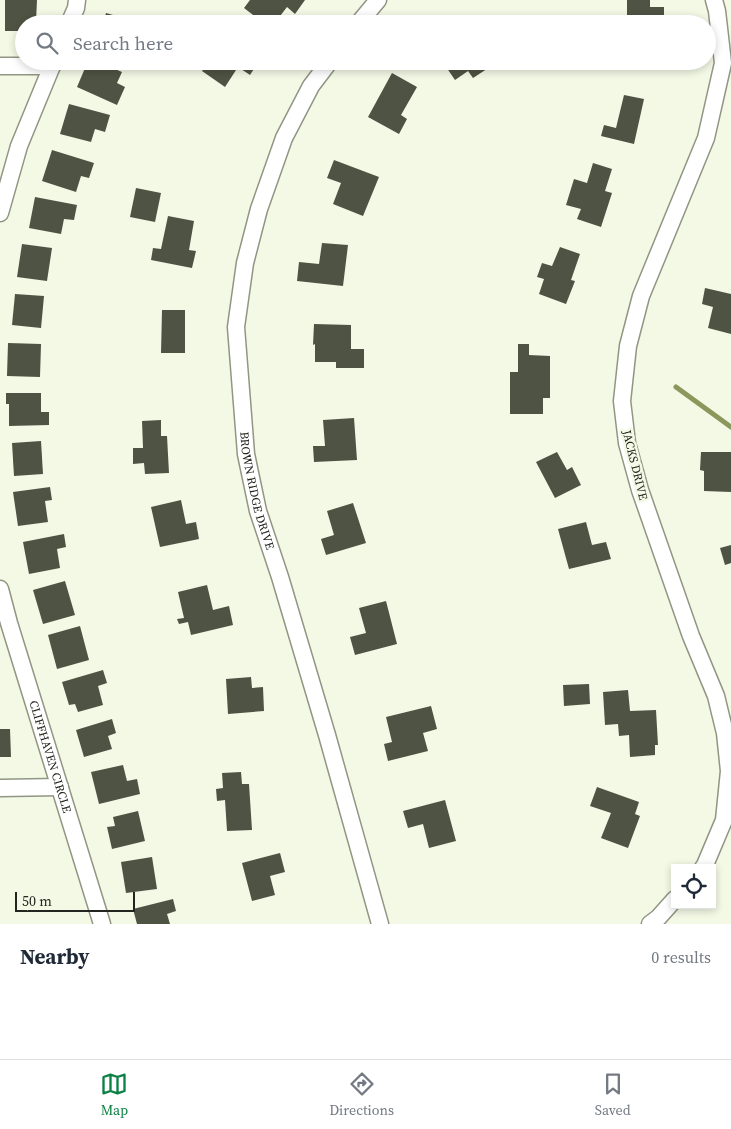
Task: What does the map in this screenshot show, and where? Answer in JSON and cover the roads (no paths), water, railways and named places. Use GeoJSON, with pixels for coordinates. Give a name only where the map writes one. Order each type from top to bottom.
{"type":"FeatureCollection","features":[{"type":"Feature","properties":{"kind":"street"},"geometry":{"type":"LineString","coordinates":[[73,15],[77,0]]}},
{"type":"Feature","properties":{"kind":"street"},"geometry":{"type":"LineString","coordinates":[[366,15],[378,0]]}},
{"type":"Feature","properties":{"kind":"street","name":"JACKS DRIVE"},"geometry":{"type":"LineString","coordinates":[[705,864],[724,820],[729,772],[725,733],[716,696],[691,636],[640,490],[627,443],[622,401],[628,346],[641,296],[706,138],[723,63],[714,0]]}},
{"type":"Feature","properties":{"kind":"street"},"geometry":{"type":"LineString","coordinates":[[0,66],[15,65]]}},
{"type":"Feature","properties":{"kind":"street"},"geometry":{"type":"LineString","coordinates":[[0,213],[19,146],[50,70]]}},
{"type":"Feature","properties":{"kind":"street","name":"BROWN RIDGE DRIVE"},"geometry":{"type":"LineString","coordinates":[[324,70],[312,86],[284,138],[260,209],[245,263],[236,327],[246,454],[258,511],[322,717],[380,924]]}},
{"type":"Feature","properties":{"kind":"street","name":"CLIFFHAVEN CIRCLE"},"geometry":{"type":"LineString","coordinates":[[0,589],[4,624],[60,787],[102,924]]}},
{"type":"Feature","properties":{"kind":"street"},"geometry":{"type":"LineString","coordinates":[[0,788],[60,787]]}},
{"type":"Feature","properties":{"kind":"street"},"geometry":{"type":"LineString","coordinates":[[650,924],[671,903]]}},
{"type":"Feature","properties":{"kind":"waterway"},"geometry":{"type":"LineString","coordinates":[[676,387],[731,427]]}}]}
